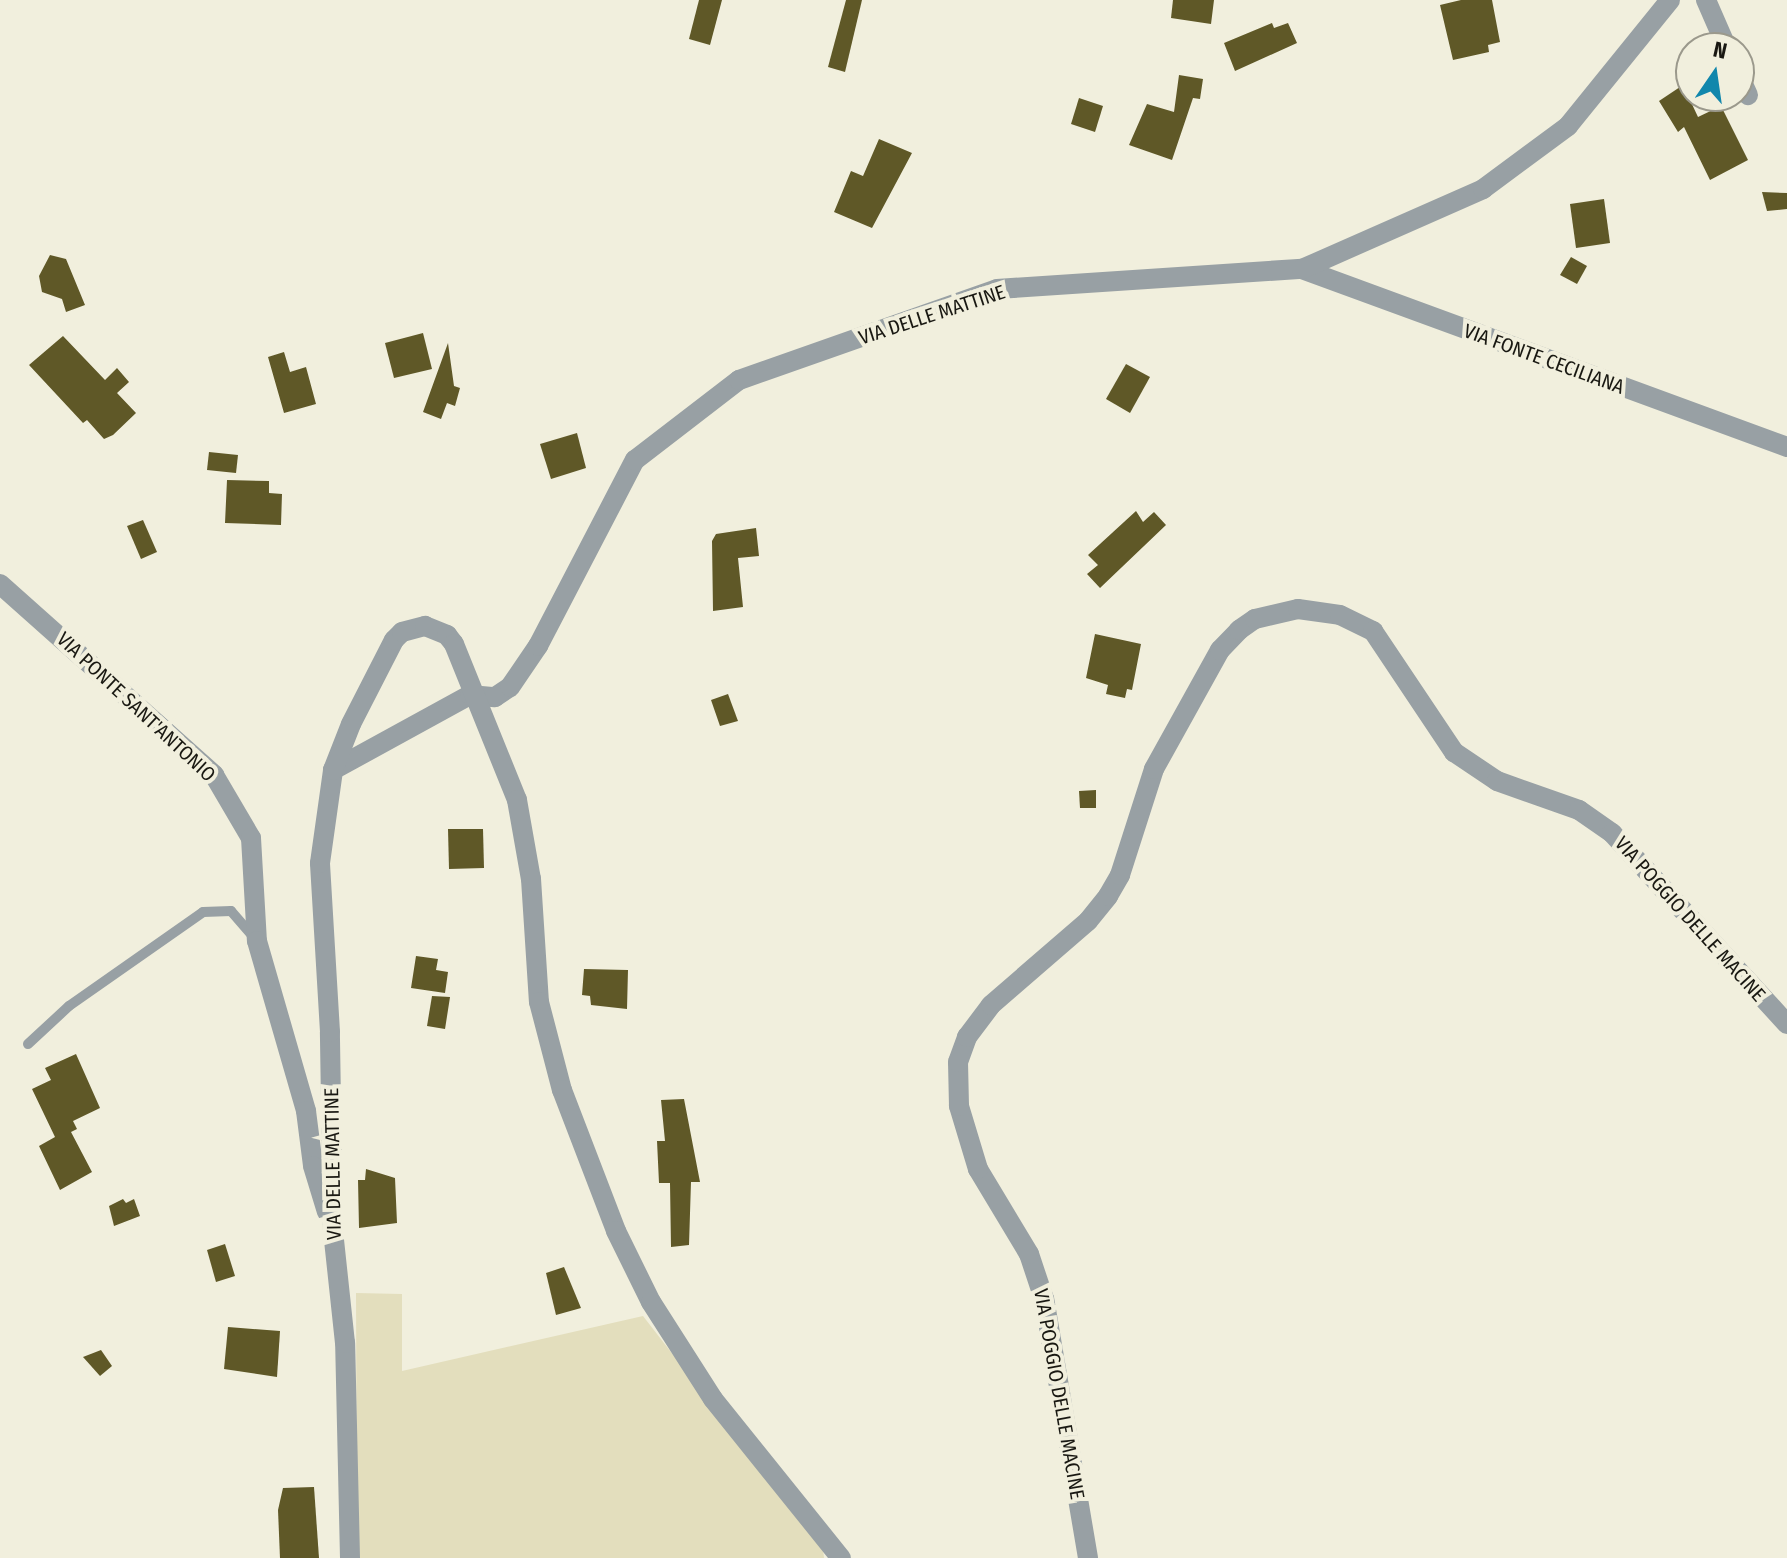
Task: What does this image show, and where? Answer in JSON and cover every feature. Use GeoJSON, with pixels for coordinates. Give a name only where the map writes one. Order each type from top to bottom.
{"type":"FeatureCollection","features":[{"type":"Feature","properties":{"kind":"street","name":"VIA DELLE MATTINE"},"geometry":{"type":"LineString","coordinates":[[333,770],[469,692],[495,697],[510,687],[538,646],[635,460],[739,380],[997,289],[1302,269],[1483,189],[1568,126],[1670,0]]}},
{"type":"Feature","properties":{"kind":"street"},"geometry":{"type":"LineString","coordinates":[[1706,0],[1720,32]]}},
{"type":"Feature","properties":{"kind":"street","name":"VIA FONTE CECILIANA"},"geometry":{"type":"LineString","coordinates":[[1302,269],[1787,447]]}},
{"type":"Feature","properties":{"kind":"street","name":"VIA PONTE SANT'ANTONIO"},"geometry":{"type":"LineString","coordinates":[[0,584],[214,775],[251,838],[257,941],[306,1111],[313,1166],[333,1231]]}},
{"type":"Feature","properties":{"kind":"street","name":"VIA POGGIO DELLE MACINE"},"geometry":{"type":"LineString","coordinates":[[1088,1558],[1044,1299],[1029,1254],[978,1169],[959,1106],[958,1062],[967,1037],[991,1005],[1088,921],[1108,896],[1128,854],[1154,769],[1220,650],[1239,630],[1255,619],[1298,609],[1340,615],[1373,631],[1454,752],[1497,781],[1579,810],[1612,833],[1787,1024]]}},
{"type":"Feature","properties":{"kind":"street","name":"VIA DELLE MATTINE"},"geometry":{"type":"LineString","coordinates":[[350,1558],[345,1343],[333,1231],[330,1032],[320,863],[333,770],[351,724],[402,632],[425,626],[447,635],[469,692]]}},
{"type":"Feature","properties":{"kind":"street"},"geometry":{"type":"LineString","coordinates":[[469,692],[517,800],[531,879],[539,1002],[562,1090],[616,1231],[651,1302],[713,1399],[841,1558]]}},
{"type":"Feature","properties":{"kind":"lane","name":"VIA PONTE SANT'ANTONIO"},"geometry":{"type":"LineString","coordinates":[[28,1044],[69,1006],[203,912],[231,911],[257,941]]}},
{"type":"Feature","properties":{"kind":"shaded area"},"geometry":{"type":"Polygon","coordinates":[[[356,1293],[402,1294],[402,1371],[643,1316],[823,1548],[824,1558],[357,1558],[356,1293]]]}},
{"type":"Feature","properties":{"kind":"building"},"geometry":{"type":"Polygon","coordinates":[[[699,0],[722,0],[710,45],[689,39],[699,0]]]}},
{"type":"Feature","properties":{"kind":"building"},"geometry":{"type":"Polygon","coordinates":[[[846,0],[862,0],[845,72],[828,67],[846,0]]]}},
{"type":"Feature","properties":{"kind":"building"},"geometry":{"type":"Polygon","coordinates":[[[1173,0],[1214,0],[1211,24],[1171,18],[1173,0]]]}},
{"type":"Feature","properties":{"kind":"building"},"geometry":{"type":"Polygon","coordinates":[[[1461,0],[1492,0],[1500,42],[1488,45],[1489,52],[1453,60],[1440,5],[1461,0]]]}},
{"type":"Feature","properties":{"kind":"building"},"geometry":{"type":"Polygon","coordinates":[[[1272,23],[1274,28],[1288,23],[1297,43],[1235,71],[1224,43],[1272,23]]]}},
{"type":"Feature","properties":{"kind":"building"},"geometry":{"type":"Polygon","coordinates":[[[1179,75],[1203,79],[1200,99],[1193,98],[1172,160],[1129,145],[1147,104],[1174,112],[1179,75]]]}},
{"type":"Feature","properties":{"kind":"building"},"geometry":{"type":"Polygon","coordinates":[[[1675,90],[1675,112],[1696,112],[1698,117],[1708,112],[1724,112],[1748,160],[1710,180],[1684,127],[1678,132],[1659,101],[1675,90]]]}},
{"type":"Feature","properties":{"kind":"building"},"geometry":{"type":"Polygon","coordinates":[[[1079,98],[1103,106],[1095,132],[1071,124],[1079,98]]]}},
{"type":"Feature","properties":{"kind":"building"},"geometry":{"type":"Polygon","coordinates":[[[879,139],[912,153],[872,228],[834,212],[851,171],[863,176],[879,139]]]}},
{"type":"Feature","properties":{"kind":"building"},"geometry":{"type":"Polygon","coordinates":[[[1762,192],[1787,193],[1787,209],[1767,211],[1762,192]]]}},
{"type":"Feature","properties":{"kind":"building"},"geometry":{"type":"Polygon","coordinates":[[[1604,199],[1610,243],[1576,248],[1570,204],[1604,199]]]}},
{"type":"Feature","properties":{"kind":"building"},"geometry":{"type":"Polygon","coordinates":[[[50,255],[66,259],[85,305],[66,312],[62,299],[42,292],[39,276],[50,255]]]}},
{"type":"Feature","properties":{"kind":"building"},"geometry":{"type":"Polygon","coordinates":[[[1571,257],[1587,266],[1577,284],[1560,275],[1571,257]]]}},
{"type":"Feature","properties":{"kind":"building"},"geometry":{"type":"Polygon","coordinates":[[[423,333],[432,369],[394,378],[385,343],[423,333]]]}},
{"type":"Feature","properties":{"kind":"building"},"geometry":{"type":"Polygon","coordinates":[[[63,336],[105,380],[117,368],[129,382],[117,393],[136,413],[113,435],[104,439],[87,420],[83,423],[29,365],[63,336]]]}},
{"type":"Feature","properties":{"kind":"building"},"geometry":{"type":"Polygon","coordinates":[[[448,343],[454,386],[460,388],[455,406],[447,403],[441,419],[423,412],[448,343]]]}},
{"type":"Feature","properties":{"kind":"building"},"geometry":{"type":"Polygon","coordinates":[[[284,352],[290,372],[306,367],[316,404],[284,413],[268,357],[284,352]]]}},
{"type":"Feature","properties":{"kind":"building"},"geometry":{"type":"Polygon","coordinates":[[[1126,364],[1150,377],[1130,413],[1106,399],[1126,364]]]}},
{"type":"Feature","properties":{"kind":"building"},"geometry":{"type":"Polygon","coordinates":[[[577,433],[586,468],[551,479],[540,444],[577,433]]]}},
{"type":"Feature","properties":{"kind":"building"},"geometry":{"type":"Polygon","coordinates":[[[209,452],[238,455],[236,473],[207,470],[209,452]]]}},
{"type":"Feature","properties":{"kind":"building"},"geometry":{"type":"Polygon","coordinates":[[[227,480],[269,481],[269,493],[282,494],[281,525],[225,523],[227,480]]]}},
{"type":"Feature","properties":{"kind":"building"},"geometry":{"type":"Polygon","coordinates":[[[1136,511],[1143,522],[1154,512],[1166,525],[1100,588],[1087,574],[1098,565],[1088,555],[1136,511]]]}},
{"type":"Feature","properties":{"kind":"building"},"geometry":{"type":"Polygon","coordinates":[[[143,520],[157,552],[141,559],[127,526],[143,520]]]}},
{"type":"Feature","properties":{"kind":"building"},"geometry":{"type":"Polygon","coordinates":[[[756,528],[759,556],[738,558],[743,607],[713,611],[712,541],[716,534],[756,528]]]}},
{"type":"Feature","properties":{"kind":"building"},"geometry":{"type":"Polygon","coordinates":[[[1095,634],[1141,644],[1132,690],[1127,689],[1125,698],[1106,694],[1108,685],[1086,678],[1095,634]]]}},
{"type":"Feature","properties":{"kind":"building"},"geometry":{"type":"Polygon","coordinates":[[[728,694],[738,721],[720,726],[711,700],[728,694]]]}},
{"type":"Feature","properties":{"kind":"building"},"geometry":{"type":"Polygon","coordinates":[[[1096,790],[1096,808],[1080,808],[1079,791],[1096,790]]]}},
{"type":"Feature","properties":{"kind":"building"},"geometry":{"type":"Polygon","coordinates":[[[448,829],[483,829],[484,868],[449,869],[448,829]]]}},
{"type":"Feature","properties":{"kind":"building"},"geometry":{"type":"Polygon","coordinates":[[[416,956],[438,959],[436,970],[448,972],[445,993],[411,988],[416,956]]]}},
{"type":"Feature","properties":{"kind":"building"},"geometry":{"type":"Polygon","coordinates":[[[584,969],[628,970],[627,1009],[591,1005],[590,996],[582,995],[584,969]]]}},
{"type":"Feature","properties":{"kind":"building"},"geometry":{"type":"Polygon","coordinates":[[[432,996],[450,997],[445,1029],[427,1026],[432,996]]]}},
{"type":"Feature","properties":{"kind":"building"},"geometry":{"type":"Polygon","coordinates":[[[76,1054],[100,1108],[73,1121],[77,1129],[71,1132],[92,1172],[60,1190],[39,1146],[55,1137],[32,1089],[51,1080],[45,1068],[76,1054]]]}},
{"type":"Feature","properties":{"kind":"building"},"geometry":{"type":"Polygon","coordinates":[[[684,1099],[700,1182],[691,1182],[689,1245],[671,1247],[670,1183],[659,1183],[657,1141],[665,1141],[661,1100],[684,1099]]]}},
{"type":"Feature","properties":{"kind":"building"},"geometry":{"type":"Polygon","coordinates":[[[366,1169],[395,1178],[397,1223],[359,1228],[358,1180],[365,1180],[366,1169]]]}},
{"type":"Feature","properties":{"kind":"building"},"geometry":{"type":"Polygon","coordinates":[[[123,1199],[126,1203],[134,1199],[140,1216],[114,1226],[109,1206],[123,1199]]]}},
{"type":"Feature","properties":{"kind":"building"},"geometry":{"type":"Polygon","coordinates":[[[225,1244],[235,1276],[216,1282],[207,1250],[225,1244]]]}},
{"type":"Feature","properties":{"kind":"building"},"geometry":{"type":"Polygon","coordinates":[[[564,1267],[581,1308],[556,1315],[546,1273],[564,1267]]]}},
{"type":"Feature","properties":{"kind":"building"},"geometry":{"type":"Polygon","coordinates":[[[228,1327],[280,1331],[277,1377],[224,1369],[228,1327]]]}},
{"type":"Feature","properties":{"kind":"building"},"geometry":{"type":"Polygon","coordinates":[[[101,1350],[112,1366],[100,1376],[83,1357],[101,1350]]]}},
{"type":"Feature","properties":{"kind":"building"},"geometry":{"type":"Polygon","coordinates":[[[314,1487],[319,1558],[280,1558],[278,1510],[283,1488],[314,1487]]]}}]}
